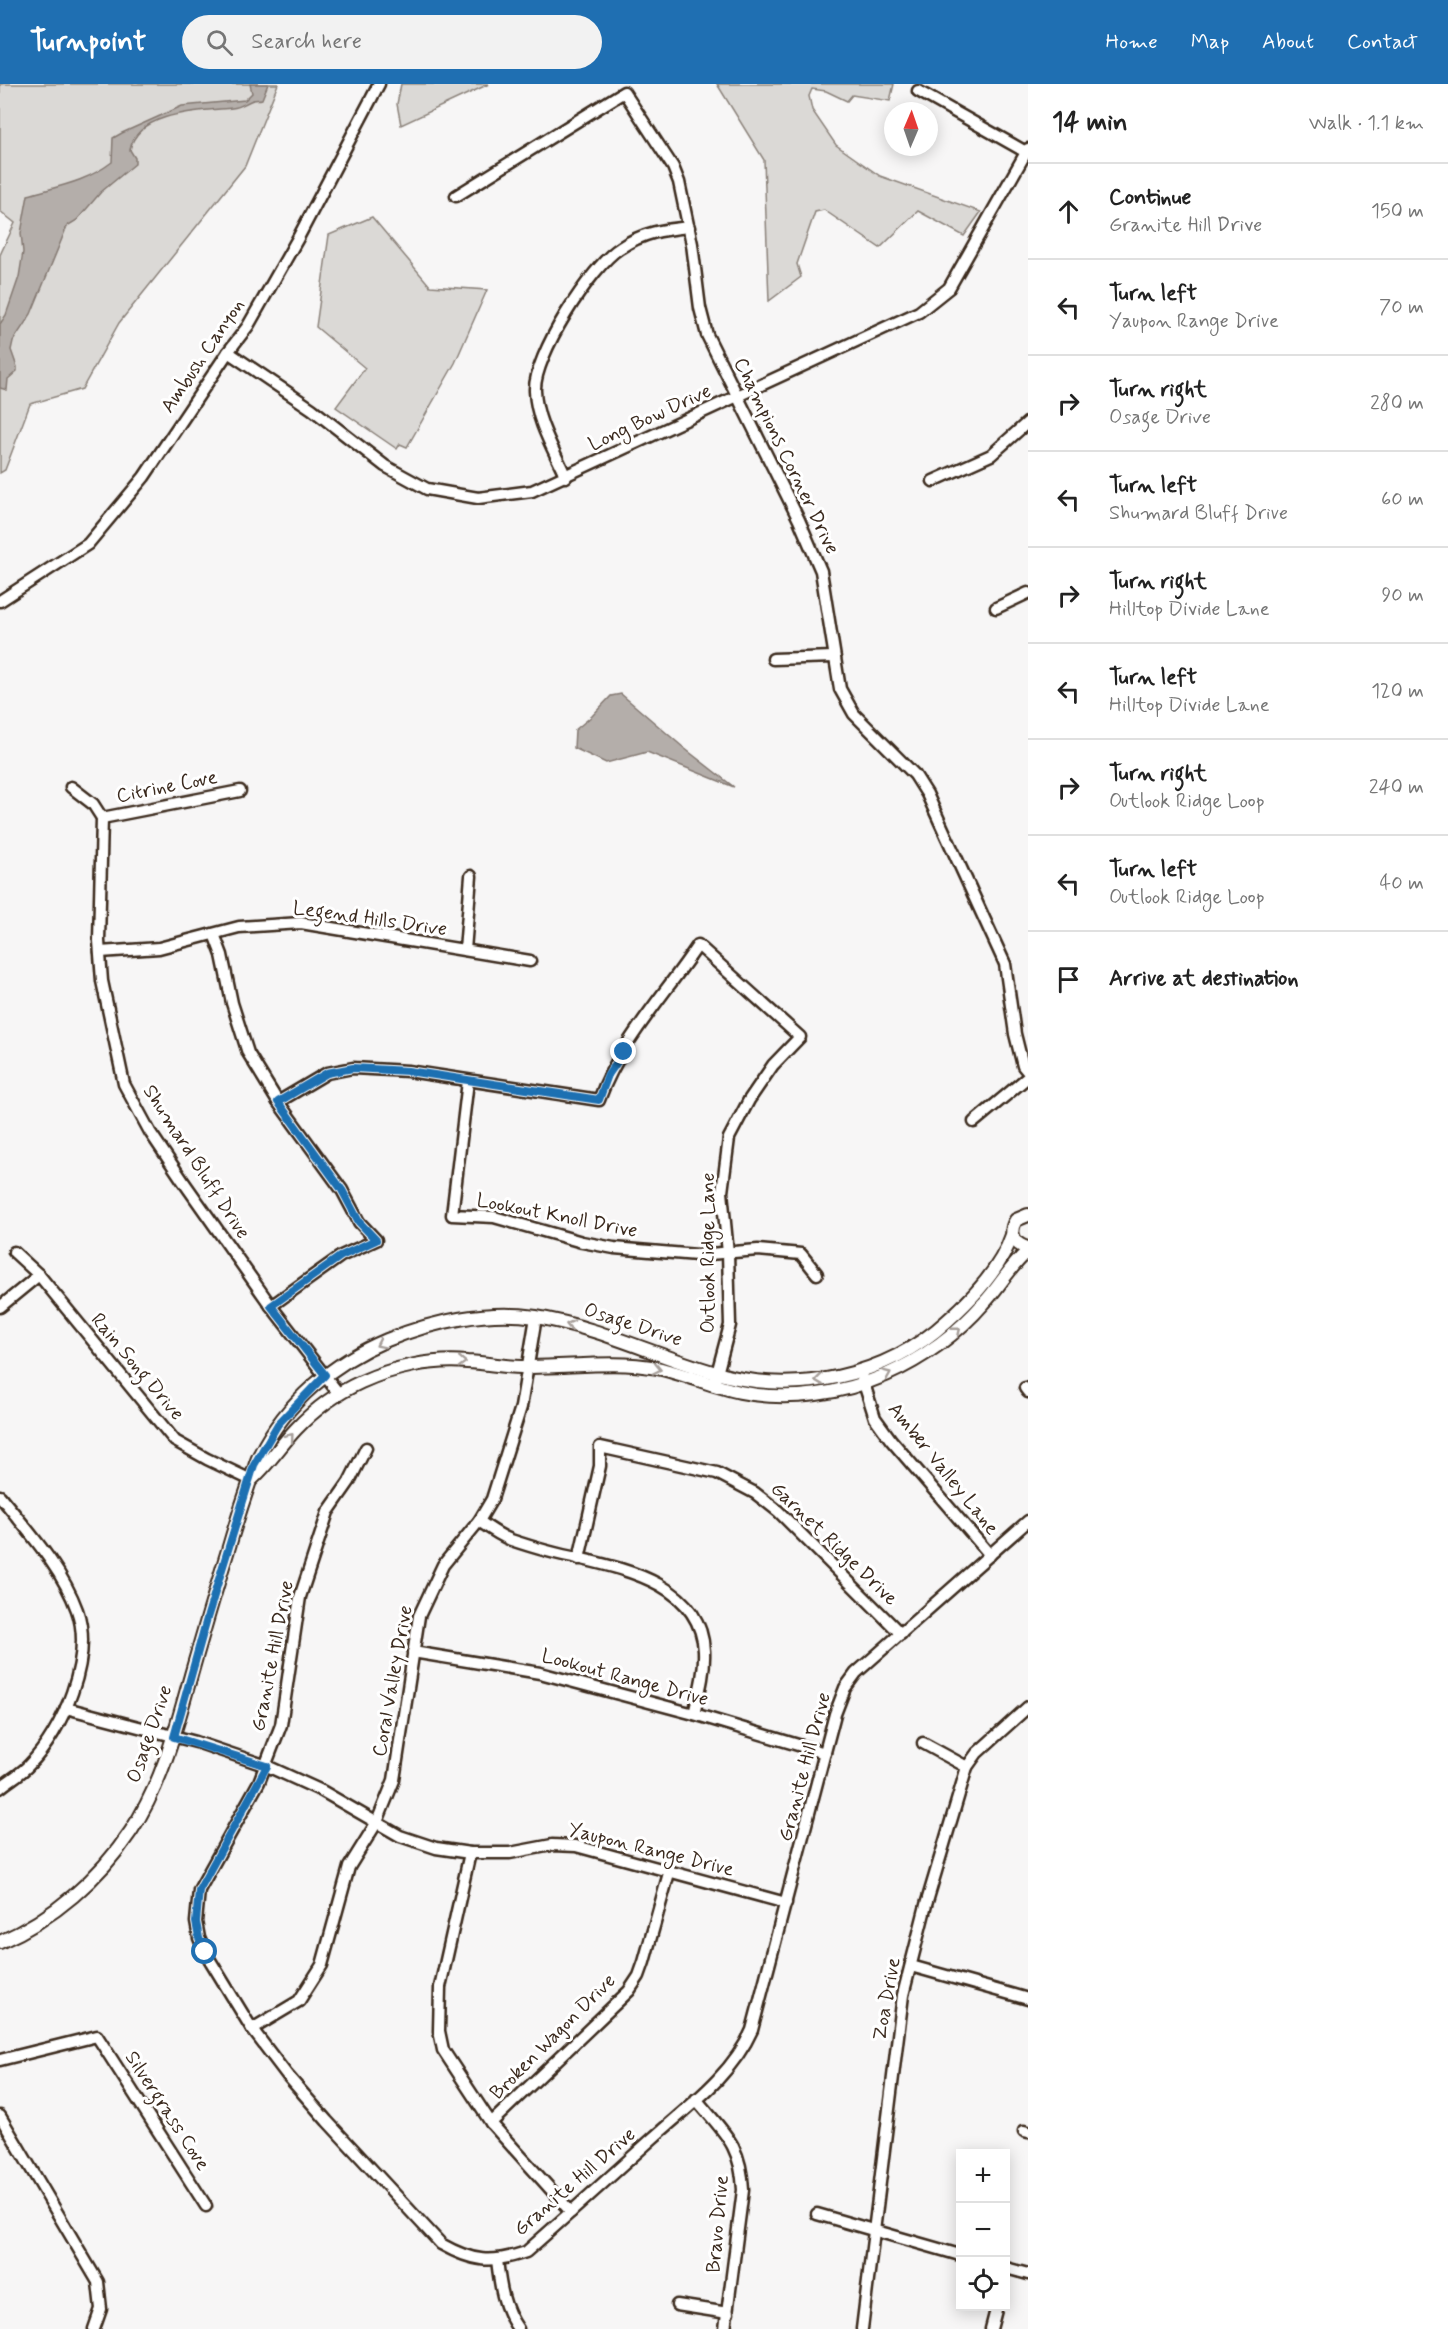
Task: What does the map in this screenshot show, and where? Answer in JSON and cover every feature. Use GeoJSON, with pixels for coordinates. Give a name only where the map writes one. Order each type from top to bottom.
{"type":"FeatureCollection","features":[{"type":"Feature","properties":{"kind":"street","name":"Ambush Canyon"},"geometry":{"type":"LineString","coordinates":[[0,601],[88,544],[144,477],[248,326],[379,84]]}},
{"type":"Feature","properties":{"kind":"street"},"geometry":{"type":"LineString","coordinates":[[918,91],[1027,150]]}},
{"type":"Feature","properties":{"kind":"street","name":"Champions Corner Drive"},"geometry":{"type":"LineString","coordinates":[[456,196],[624,92],[673,167],[679,182],[689,227],[700,308],[707,335],[799,520],[821,571],[840,689],[862,722],[915,775],[927,794],[1005,964],[1015,1034],[1023,1066],[1028,1072]]}},
{"type":"Feature","properties":{"kind":"street","name":"Long Bow Drive"},"geometry":{"type":"LineString","coordinates":[[228,352],[312,409],[405,479],[427,489],[478,498],[532,491],[920,312],[949,288],[1027,150]]}},
{"type":"Feature","properties":{"kind":"street"},"geometry":{"type":"LineString","coordinates":[[566,477],[538,414],[534,389],[543,356],[556,330],[593,274],[617,249],[657,230],[689,227]]}},
{"type":"Feature","properties":{"kind":"street"},"geometry":{"type":"LineString","coordinates":[[933,480],[991,455],[1028,422]]}},
{"type":"Feature","properties":{"kind":"street"},"geometry":{"type":"LineString","coordinates":[[996,608],[1028,593]]}},
{"type":"Feature","properties":{"kind":"street"},"geometry":{"type":"LineString","coordinates":[[773,659],[834,657]]}},
{"type":"Feature","properties":{"kind":"street"},"geometry":{"type":"LineString","coordinates":[[71,787],[93,804],[102,818]]}},
{"type":"Feature","properties":{"kind":"street","name":"Citrine Cove"},"geometry":{"type":"LineString","coordinates":[[102,818],[240,791]]}},
{"type":"Feature","properties":{"kind":"street","name":"Shumard Bluff Drive"},"geometry":{"type":"LineString","coordinates":[[102,818],[100,952],[102,981],[124,1084],[156,1142],[271,1306],[339,1394]]}},
{"type":"Feature","properties":{"kind":"street"},"geometry":{"type":"LineString","coordinates":[[465,950],[471,876]]}},
{"type":"Feature","properties":{"kind":"street","name":"Legend Hills Drive"},"geometry":{"type":"LineString","coordinates":[[100,952],[159,948],[239,927],[301,923],[530,961]]}},
{"type":"Feature","properties":{"kind":"street"},"geometry":{"type":"LineString","coordinates":[[214,934],[222,955],[232,1003],[248,1053],[278,1102],[342,1190],[359,1222],[376,1240],[341,1256],[271,1306]]}},
{"type":"Feature","properties":{"kind":"street","name":"Outlook Ridge Lane"},"geometry":{"type":"LineString","coordinates":[[468,1081],[599,1100],[608,1075],[645,1017],[674,981],[698,945],[800,1037],[767,1073],[749,1100],[729,1138],[722,1192],[728,1253],[730,1325],[716,1379]]}},
{"type":"Feature","properties":{"kind":"street"},"geometry":{"type":"LineString","coordinates":[[278,1102],[327,1073],[353,1068],[408,1071],[468,1081]]}},
{"type":"Feature","properties":{"kind":"street"},"geometry":{"type":"LineString","coordinates":[[974,1122],[1028,1077]]}},
{"type":"Feature","properties":{"kind":"street","name":"Lookout Knoll Drive"},"geometry":{"type":"LineString","coordinates":[[468,1081],[452,1215],[494,1217],[582,1242],[614,1248],[673,1254],[758,1250],[801,1254],[817,1274]]}},
{"type":"Feature","properties":{"kind":"street","name":"Osage Drive"},"geometry":{"type":"LineString","coordinates":[[861,1377],[914,1348],[963,1307],[1008,1248],[1016,1220],[1028,1215]]}},
{"type":"Feature","properties":{"kind":"street"},"geometry":{"type":"LineString","coordinates":[[1012,1235],[1018,1244],[1028,1250]]}},
{"type":"Feature","properties":{"kind":"street","name":"Osage Drive"},"geometry":{"type":"LineString","coordinates":[[0,1942],[50,1914],[76,1894],[97,1873],[131,1830],[160,1776],[174,1737],[243,1497],[260,1452],[278,1424],[325,1375],[386,1340],[428,1326],[482,1316],[536,1317],[591,1329],[716,1379],[739,1392],[784,1397],[810,1395],[861,1377],[909,1364],[940,1344],[964,1325],[1028,1250]]}},
{"type":"Feature","properties":{"kind":"street","name":"Rain Song Drive"},"geometry":{"type":"LineString","coordinates":[[14,1252],[39,1275],[175,1441],[251,1480]]}},
{"type":"Feature","properties":{"kind":"street"},"geometry":{"type":"LineString","coordinates":[[0,1307],[39,1275]]}},
{"type":"Feature","properties":{"kind":"street","name":"Coral Valley Drive"},"geometry":{"type":"LineString","coordinates":[[252,2029],[299,2001],[322,1965],[349,1867],[377,1822],[394,1780],[419,1616],[443,1565],[479,1521],[492,1499],[521,1407],[536,1317]]}},
{"type":"Feature","properties":{"kind":"street","name":"Osage Drive"},"geometry":{"type":"LineString","coordinates":[[251,1480],[262,1471],[294,1430],[339,1394],[362,1382],[418,1364],[466,1362],[527,1368],[617,1363],[716,1379]]}},
{"type":"Feature","properties":{"kind":"street","name":"Amber Valley Lane"},"geometry":{"type":"LineString","coordinates":[[861,1377],[875,1418],[891,1440],[990,1555]]}},
{"type":"Feature","properties":{"kind":"street","name":"Garnet Ridge Drive"},"geometry":{"type":"LineString","coordinates":[[579,1559],[600,1466],[600,1447],[717,1473],[755,1492],[778,1511],[901,1634]]}},
{"type":"Feature","properties":{"kind":"street","name":"Granite Hill Drive"},"geometry":{"type":"LineString","coordinates":[[366,1448],[349,1482],[328,1512],[300,1597],[281,1725],[267,1766],[199,1890],[196,1922],[205,1952],[252,2029],[287,2075],[441,2244],[464,2257],[497,2260],[526,2252],[730,2067],[743,2049],[752,2030],[834,1714],[845,1688],[856,1673],[1028,1521]]}},
{"type":"Feature","properties":{"kind":"street"},"geometry":{"type":"LineString","coordinates":[[0,1496],[51,1560],[77,1610],[83,1648],[66,1708],[47,1742],[29,1766],[0,1788]]}},
{"type":"Feature","properties":{"kind":"street"},"geometry":{"type":"LineString","coordinates":[[479,1521],[508,1539],[579,1559],[614,1566],[670,1590],[686,1605],[698,1623],[704,1648],[704,1671],[694,1714]]}},
{"type":"Feature","properties":{"kind":"street","name":"Lookout Range Drive"},"geometry":{"type":"LineString","coordinates":[[413,1652],[540,1673],[694,1714],[825,1754]]}},
{"type":"Feature","properties":{"kind":"street","name":"Zoa Drive"},"geometry":{"type":"LineString","coordinates":[[862,2329],[903,1995],[954,1803],[967,1767],[977,1753],[1028,1707]]}},
{"type":"Feature","properties":{"kind":"street","name":"Yaupon Range Drive"},"geometry":{"type":"LineString","coordinates":[[66,1708],[174,1737],[267,1766],[322,1791],[400,1836],[436,1848],[470,1853],[510,1853],[552,1845],[576,1846],[786,1903]]}},
{"type":"Feature","properties":{"kind":"street"},"geometry":{"type":"LineString","coordinates":[[922,1743],[967,1767]]}},
{"type":"Feature","properties":{"kind":"street"},"geometry":{"type":"LineString","coordinates":[[470,1853],[440,1987],[439,2031],[443,2050],[491,2123],[571,2212]]}},
{"type":"Feature","properties":{"kind":"street","name":"Broken Wagon Drive"},"geometry":{"type":"LineString","coordinates":[[491,2123],[629,1991],[639,1976],[644,1962],[669,1873]]}},
{"type":"Feature","properties":{"kind":"street"},"geometry":{"type":"LineString","coordinates":[[911,1966],[1028,1999]]}},
{"type":"Feature","properties":{"kind":"street","name":"Silvergrass Cove"},"geometry":{"type":"LineString","coordinates":[[0,2060],[97,2036],[206,2206]]}},
{"type":"Feature","properties":{"kind":"street","name":"Bravo Drive"},"geometry":{"type":"LineString","coordinates":[[696,2099],[731,2142],[739,2157],[742,2171],[743,2190],[726,2329]]}},
{"type":"Feature","properties":{"kind":"street"},"geometry":{"type":"LineString","coordinates":[[0,2116],[98,2282],[101,2309],[94,2329]]}},
{"type":"Feature","properties":{"kind":"street"},"geometry":{"type":"LineString","coordinates":[[817,2214],[956,2254]]}},
{"type":"Feature","properties":{"kind":"street"},"geometry":{"type":"LineString","coordinates":[[497,2260],[501,2292],[508,2312],[518,2329]]}},
{"type":"Feature","properties":{"kind":"street"},"geometry":{"type":"LineString","coordinates":[[1010,2271],[1028,2274]]}},
{"type":"Feature","properties":{"kind":"street"},"geometry":{"type":"LineString","coordinates":[[677,2305],[728,2313]]}},
{"type":"Feature","properties":{"kind":"street"},"geometry":{"type":"LineString","coordinates":[[991,2329],[996,2311]]}},
{"type":"Feature","properties":{"kind":"shaded area"},"geometry":{"type":"Polygon","coordinates":[[[0,84],[278,84],[245,166],[119,323],[82,389],[30,404],[5,470],[0,473],[0,255],[15,223],[0,211],[0,84]]]}},
{"type":"Feature","properties":{"kind":"shaded area"},"geometry":{"type":"Polygon","coordinates":[[[250,84],[268,84],[262,99],[253,100],[241,106],[188,112],[157,120],[135,137],[130,150],[135,158],[135,164],[101,192],[77,220],[67,226],[31,314],[13,341],[11,350],[17,371],[8,379],[7,390],[0,388],[0,324],[6,315],[19,277],[23,252],[21,233],[28,195],[72,183],[102,169],[112,162],[113,138],[122,133],[182,106],[245,100],[252,93],[250,84]]]}},
{"type":"Feature","properties":{"kind":"shaded area"},"geometry":{"type":"Polygon","coordinates":[[[401,84],[489,84],[401,125],[397,104],[401,84]]]}},
{"type":"Feature","properties":{"kind":"shaded area"},"geometry":{"type":"Polygon","coordinates":[[[717,84],[894,84],[890,101],[852,95],[847,101],[826,91],[812,89],[809,96],[812,110],[836,145],[880,176],[981,212],[964,236],[918,211],[880,248],[824,210],[815,212],[797,264],[801,277],[769,301],[764,160],[717,84]]]}},
{"type":"Feature","properties":{"kind":"shaded area"},"geometry":{"type":"Polygon","coordinates":[[[372,217],[430,286],[487,290],[455,363],[407,447],[400,444],[397,449],[336,407],[365,368],[316,327],[329,235],[372,217]]]}},
{"type":"Feature","properties":{"kind":"shaded area"},"geometry":{"type":"Polygon","coordinates":[[[621,694],[734,787],[647,752],[606,763],[574,748],[575,730],[611,696],[621,694]]]}},
{"type":"Feature","properties":{"kind":"route"},"geometry":{"type":"LineString","coordinates":[[205,1952],[196,1922],[199,1890],[267,1766],[174,1737],[208,1615],[254,1465],[278,1424],[325,1375],[271,1306],[341,1256],[376,1240],[359,1222],[342,1190],[278,1102],[327,1073],[353,1068],[408,1071],[599,1100],[608,1075],[624,1052]]}}]}
